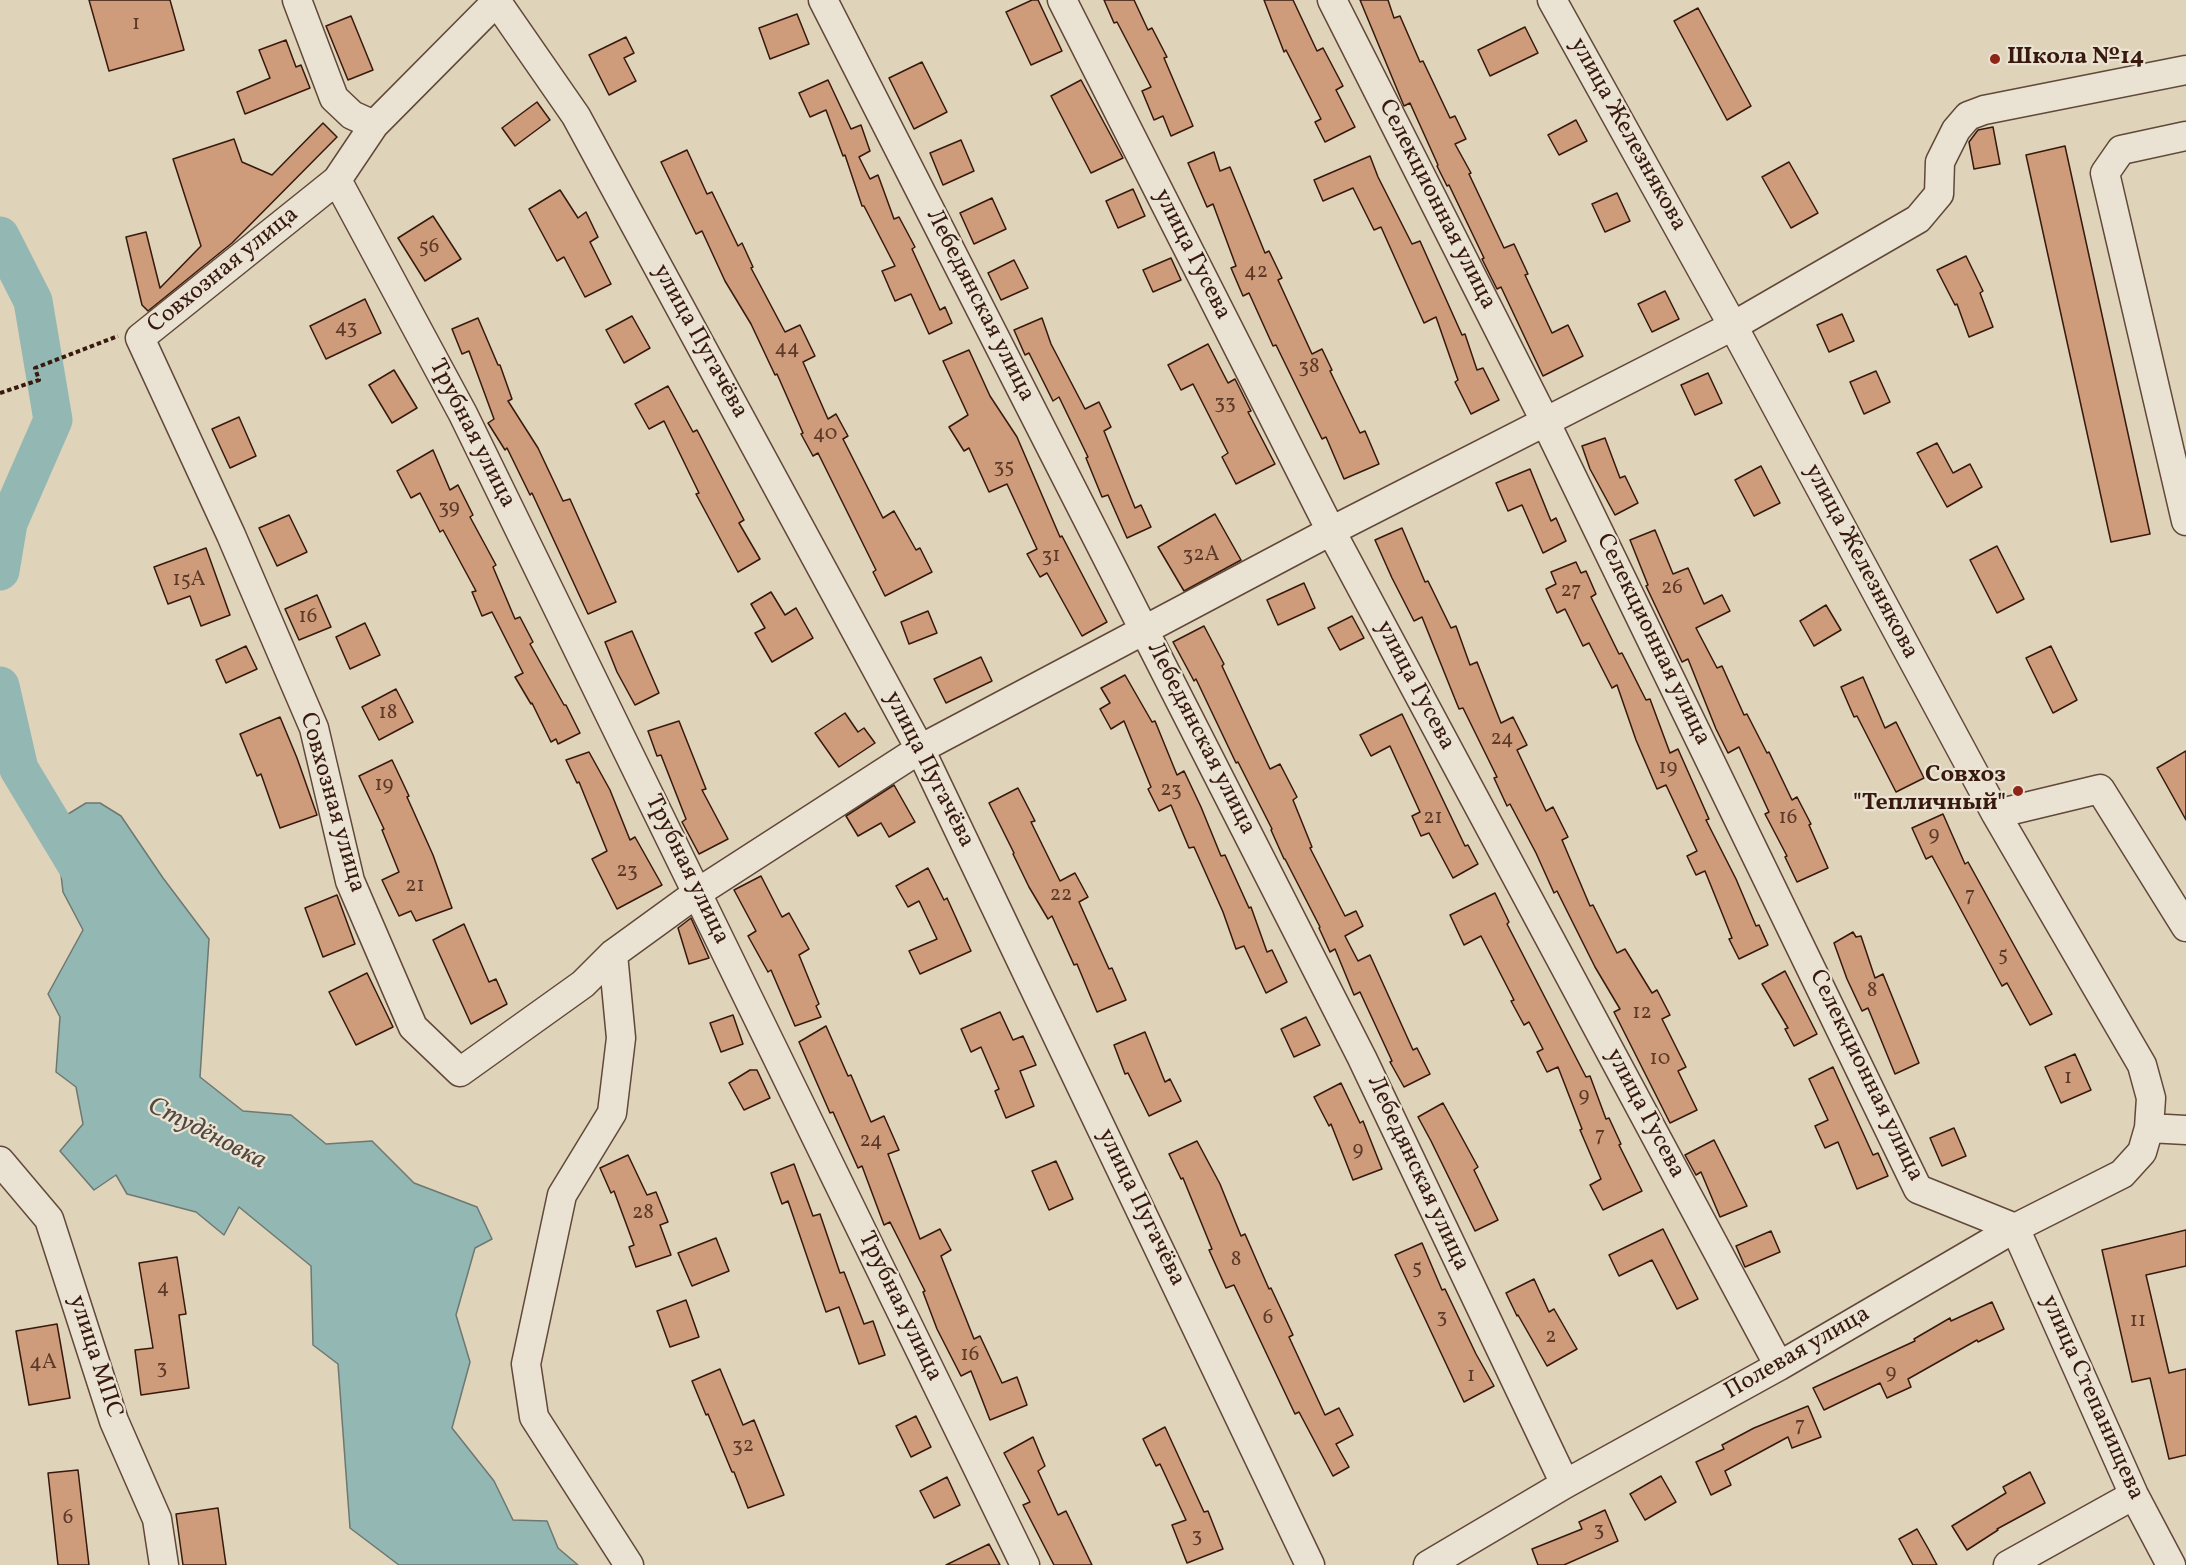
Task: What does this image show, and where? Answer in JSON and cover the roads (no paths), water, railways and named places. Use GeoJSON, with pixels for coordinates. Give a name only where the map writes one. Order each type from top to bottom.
{"type":"FeatureCollection","features":[{"type":"Feature","properties":{"kind":"street"},"geometry":{"type":"LineString","coordinates":[[297,0],[334,98],[352,115],[374,125]]}},
{"type":"Feature","properties":{"kind":"street","name":"Лебедянская улица"},"geometry":{"type":"LineString","coordinates":[[823,0],[1362,1058],[1565,1484]]}},
{"type":"Feature","properties":{"kind":"street","name":"улица Гусева"},"geometry":{"type":"LineString","coordinates":[[1062,0],[1330,531],[1779,1366]]}},
{"type":"Feature","properties":{"kind":"street","name":"Селекционная улица"},"geometry":{"type":"LineString","coordinates":[[1332,0],[1545,421],[1918,1189],[2016,1228]]}},
{"type":"Feature","properties":{"kind":"street","name":"улица Железнякова"},"geometry":{"type":"LineString","coordinates":[[1552,0],[1733,326],[1996,814],[2142,1065],[2151,1098],[2149,1128]]}},
{"type":"Feature","properties":{"kind":"street","name":"Совхозная улица"},"geometry":{"type":"LineString","coordinates":[[497,1],[374,125],[337,180],[140,338],[231,535],[314,728],[350,881],[413,1028],[460,1072],[584,984],[613,954]]}},
{"type":"Feature","properties":{"kind":"street","name":"улица Пугачёва"},"geometry":{"type":"LineString","coordinates":[[497,1],[576,116],[921,749],[1310,1565]]}},
{"type":"Feature","properties":{"kind":"street"},"geometry":{"type":"LineString","coordinates":[[629,1565],[534,1417],[526,1364],[562,1195],[612,1113],[621,1038],[613,954],[697,893],[921,749],[1330,531],[1733,326],[1918,219],[1939,194],[1940,162],[1956,130],[1968,116],[1984,110],[2186,70]]}},
{"type":"Feature","properties":{"kind":"street"},"geometry":{"type":"LineString","coordinates":[[2186,136],[2121,150],[2105,173],[2186,521]]}},
{"type":"Feature","properties":{"kind":"street","name":"Трубная улица"},"geometry":{"type":"LineString","coordinates":[[337,180],[463,414],[1025,1565]]}},
{"type":"Feature","properties":{"kind":"street"},"geometry":{"type":"LineString","coordinates":[[1996,814],[2100,789],[2186,927]]}},
{"type":"Feature","properties":{"kind":"street"},"geometry":{"type":"LineString","coordinates":[[2149,1128],[2186,1130]]}},
{"type":"Feature","properties":{"kind":"street","name":"Полевая улица"},"geometry":{"type":"LineString","coordinates":[[1428,1565],[1565,1484],[1779,1366],[2016,1228],[2122,1173],[2142,1152],[2149,1128]]}},
{"type":"Feature","properties":{"kind":"street","name":"улица МПС"},"geometry":{"type":"LineString","coordinates":[[0,1161],[50,1219],[114,1421],[157,1520],[164,1565]]}},
{"type":"Feature","properties":{"kind":"street","name":"улица Степанищева"},"geometry":{"type":"LineString","coordinates":[[2016,1228],[2134,1495],[2171,1565]]}},
{"type":"Feature","properties":{"kind":"street"},"geometry":{"type":"LineString","coordinates":[[2008,1565],[2134,1495]]}},
{"type":"Feature","properties":{"kind":"water"},"geometry":{"type":"Polygon","coordinates":[[[86,803],[100,803],[121,816],[163,878],[209,939],[200,1077],[243,1111],[291,1115],[326,1144],[372,1141],[414,1183],[477,1207],[492,1239],[475,1248],[456,1315],[470,1362],[452,1428],[494,1481],[513,1520],[547,1521],[558,1548],[578,1565],[399,1565],[350,1528],[338,1364],[313,1345],[311,1266],[239,1207],[224,1235],[196,1212],[127,1194],[116,1175],[94,1190],[60,1151],[83,1124],[76,1087],[56,1072],[60,1017],[48,994],[83,930],[63,892],[55,822],[86,803]]]}},
{"type":"Feature","properties":{"kind":"waterway","name":"Студёновка"},"geometry":{"type":"LineString","coordinates":[[0,236],[33,301],[53,420],[8,523],[0,571]]}},
{"type":"Feature","properties":{"kind":"waterway","name":"Студёновка"},"geometry":{"type":"LineString","coordinates":[[0,686],[19,769],[84,877]]}},
{"type":"Feature","properties":{"kind":"place","name":"Школа №14"},"geometry":{"type":"Point","coordinates":[1995,59]}},
{"type":"Feature","properties":{"kind":"place","name":"Совхоз \"Тепличный\""},"geometry":{"type":"Point","coordinates":[2018,791]}}]}
